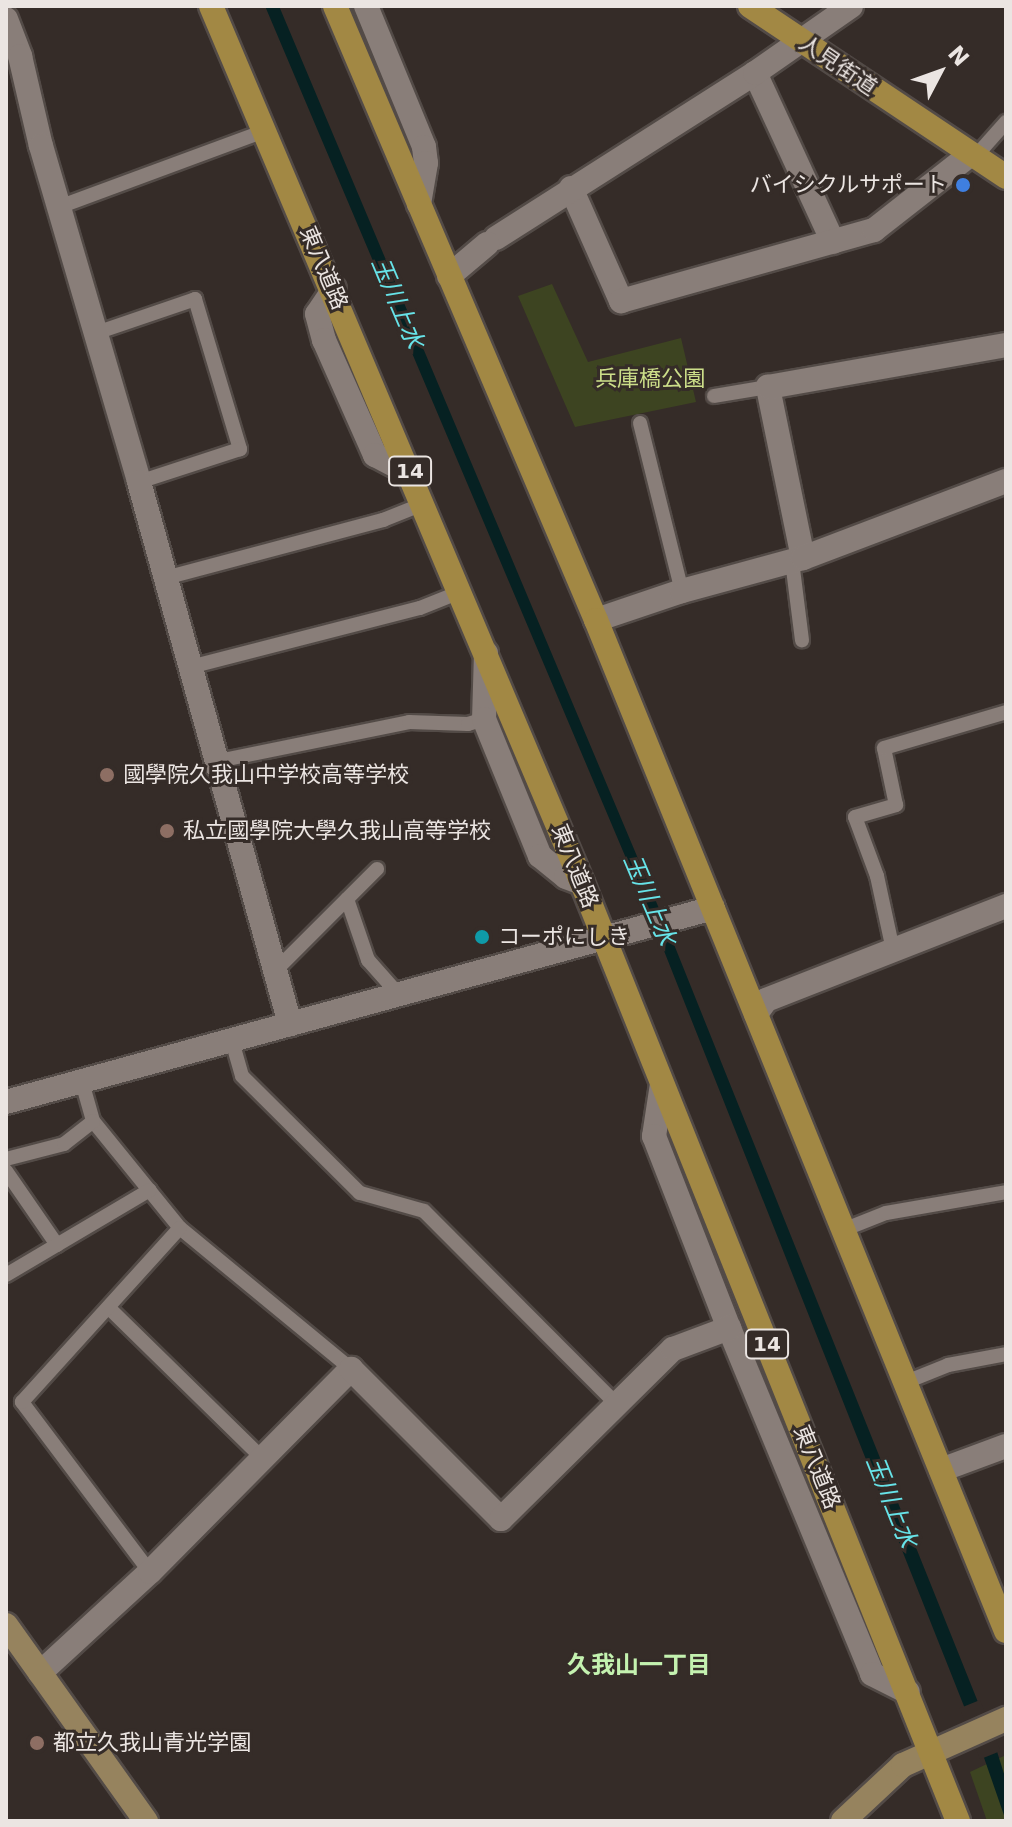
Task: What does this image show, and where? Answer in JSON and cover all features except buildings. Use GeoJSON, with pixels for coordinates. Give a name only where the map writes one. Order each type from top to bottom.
{"type":"FeatureCollection","features":[{"type":"Feature","properties":{"kind":"main road","name":"東八道路"},"geometry":{"type":"LineString","coordinates":[[211,6],[334,289],[582,883],[612,935],[662,1084],[932,1749],[958,1821]]}},
{"type":"Feature","properties":{"kind":"main road"},"geometry":{"type":"LineString","coordinates":[[335,6],[596,620],[1006,1631]]}},
{"type":"Feature","properties":{"kind":"main road","name":"人見街道"},"geometry":{"type":"LineString","coordinates":[[750,6],[1002,174]]}},
{"type":"Feature","properties":{"kind":"street"},"geometry":{"type":"LineString","coordinates":[[366,6],[424,147],[426,163],[419,204]]}},
{"type":"Feature","properties":{"kind":"street"},"geometry":{"type":"LineString","coordinates":[[449,276],[492,241],[755,73],[851,6]]}},
{"type":"Feature","properties":{"kind":"street"},"geometry":{"type":"LineString","coordinates":[[6,19],[13,57],[139,482],[290,1024]]}},
{"type":"Feature","properties":{"kind":"street"},"geometry":{"type":"LineString","coordinates":[[755,73],[833,242]]}},
{"type":"Feature","properties":{"kind":"street"},"geometry":{"type":"LineString","coordinates":[[571,188],[621,301],[874,230],[973,155]]}},
{"type":"Feature","properties":{"kind":"street"},"geometry":{"type":"LineString","coordinates":[[1002,174],[1006,196]]}},
{"type":"Feature","properties":{"kind":"street"},"geometry":{"type":"LineString","coordinates":[[798,560],[768,387],[1006,345]]}},
{"type":"Feature","properties":{"kind":"street"},"geometry":{"type":"LineString","coordinates":[[596,620],[682,591],[798,560],[1006,481]]}},
{"type":"Feature","properties":{"kind":"street"},"geometry":{"type":"LineString","coordinates":[[486,653],[484,719],[540,856],[566,877],[582,883]]}},
{"type":"Feature","properties":{"kind":"street"},"geometry":{"type":"LineString","coordinates":[[756,1014],[766,1000],[1006,906]]}},
{"type":"Feature","properties":{"kind":"street"},"geometry":{"type":"LineString","coordinates":[[6,1102],[713,908]]}},
{"type":"Feature","properties":{"kind":"street"},"geometry":{"type":"LineString","coordinates":[[662,1084],[654,1136],[729,1328],[872,1674],[908,1692]]}},
{"type":"Feature","properties":{"kind":"street"},"geometry":{"type":"LineString","coordinates":[[40,1673],[150,1572],[351,1369],[501,1519],[673,1349],[729,1328]]}},
{"type":"Feature","properties":{"kind":"street"},"geometry":{"type":"LineString","coordinates":[[941,1470],[1006,1446]]}},
{"type":"Feature","properties":{"kind":"street"},"geometry":{"type":"LineString","coordinates":[[6,1625],[146,1821]]}},
{"type":"Feature","properties":{"kind":"street"},"geometry":{"type":"LineString","coordinates":[[843,1821],[894,1772],[932,1749],[1006,1719]]}},
{"type":"Feature","properties":{"kind":"lane"},"geometry":{"type":"LineString","coordinates":[[973,155],[1006,122]]}},
{"type":"Feature","properties":{"kind":"lane"},"geometry":{"type":"LineString","coordinates":[[59,207],[265,131]]}},
{"type":"Feature","properties":{"kind":"lane"},"geometry":{"type":"LineString","coordinates":[[93,334],[195,299],[240,449],[139,482]]}},
{"type":"Feature","properties":{"kind":"lane"},"geometry":{"type":"LineString","coordinates":[[714,396],[768,387]]}},
{"type":"Feature","properties":{"kind":"lane"},"geometry":{"type":"LineString","coordinates":[[640,423],[682,591]]}},
{"type":"Feature","properties":{"kind":"lane"},"geometry":{"type":"LineString","coordinates":[[165,578],[383,520],[423,504]]}},
{"type":"Feature","properties":{"kind":"lane"},"geometry":{"type":"LineString","coordinates":[[798,560],[802,640]]}},
{"type":"Feature","properties":{"kind":"lane"},"geometry":{"type":"LineString","coordinates":[[190,667],[420,608],[460,592]]}},
{"type":"Feature","properties":{"kind":"lane"},"geometry":{"type":"LineString","coordinates":[[893,950],[877,876],[855,817],[896,805],[884,748],[1006,712]]}},
{"type":"Feature","properties":{"kind":"lane"},"geometry":{"type":"LineString","coordinates":[[218,761],[409,722],[468,724],[484,719]]}},
{"type":"Feature","properties":{"kind":"lane"},"geometry":{"type":"LineString","coordinates":[[276,970],[377,869]]}},
{"type":"Feature","properties":{"kind":"lane"},"geometry":{"type":"LineString","coordinates":[[347,899],[368,960],[400,996]]}},
{"type":"Feature","properties":{"kind":"lane"},"geometry":{"type":"LineString","coordinates":[[232,1041],[242,1076],[360,1193],[424,1211],[617,1405]]}},
{"type":"Feature","properties":{"kind":"lane"},"geometry":{"type":"LineString","coordinates":[[82,1082],[93,1121],[180,1228],[229,1272],[351,1369]]}},
{"type":"Feature","properties":{"kind":"lane"},"geometry":{"type":"LineString","coordinates":[[6,1159],[64,1144],[93,1121]]}},
{"type":"Feature","properties":{"kind":"lane"},"geometry":{"type":"LineString","coordinates":[[6,1171],[57,1245]]}},
{"type":"Feature","properties":{"kind":"lane"},"geometry":{"type":"LineString","coordinates":[[6,1275],[150,1190]]}},
{"type":"Feature","properties":{"kind":"lane"},"geometry":{"type":"LineString","coordinates":[[843,1230],[886,1213],[1006,1192]]}},
{"type":"Feature","properties":{"kind":"lane"},"geometry":{"type":"LineString","coordinates":[[150,1572],[22,1402],[180,1228]]}},
{"type":"Feature","properties":{"kind":"lane"},"geometry":{"type":"LineString","coordinates":[[109,1308],[262,1458]]}},
{"type":"Feature","properties":{"kind":"lane"},"geometry":{"type":"LineString","coordinates":[[906,1382],[948,1365],[1006,1354]]}},
{"type":"Feature","properties":{"kind":"green space","name":"兵庫橋公園"},"geometry":{"type":"Polygon","coordinates":[[[552,284],[588,362],[681,338],[696,402],[575,427],[518,296],[552,284]]]}},
{"type":"Feature","properties":{"kind":"green space"},"geometry":{"type":"Polygon","coordinates":[[[1006,1755],[1006,1821],[987,1821],[970,1772],[1006,1755]]]}},
{"type":"Feature","properties":{"kind":"water","name":"玉川上水"},"geometry":{"type":"Polygon","coordinates":[[[265,6],[279,6],[671,937],[994,1742],[1006,1780],[1006,1821],[981,1749],[645,903],[265,6]]]}},
{"type":"Feature","properties":{"kind":"pier"},"geometry":{"type":"Polygon","coordinates":[[[980,1700],[1001,1751],[980,1759],[960,1708],[980,1700]]]}},
{"type":"Feature","properties":{"kind":"place","name":"バイシクルサポート"},"geometry":{"type":"Point","coordinates":[963,185]}},
{"type":"Feature","properties":{"kind":"place","name":"國學院久我山中学校高等学校"},"geometry":{"type":"Point","coordinates":[107,775]}},
{"type":"Feature","properties":{"kind":"place","name":"私立國學院大學久我山高等学校"},"geometry":{"type":"Point","coordinates":[167,831]}},
{"type":"Feature","properties":{"kind":"place","name":"コーポにしき"},"geometry":{"type":"Point","coordinates":[482,937]}},
{"type":"Feature","properties":{"kind":"place","name":"都立久我山青光学園"},"geometry":{"type":"Point","coordinates":[37,1743]}},
{"type":"Feature","properties":{"kind":"district","name":"久我山一丁目"},"geometry":{"type":"Point","coordinates":[639,1666]}}]}
